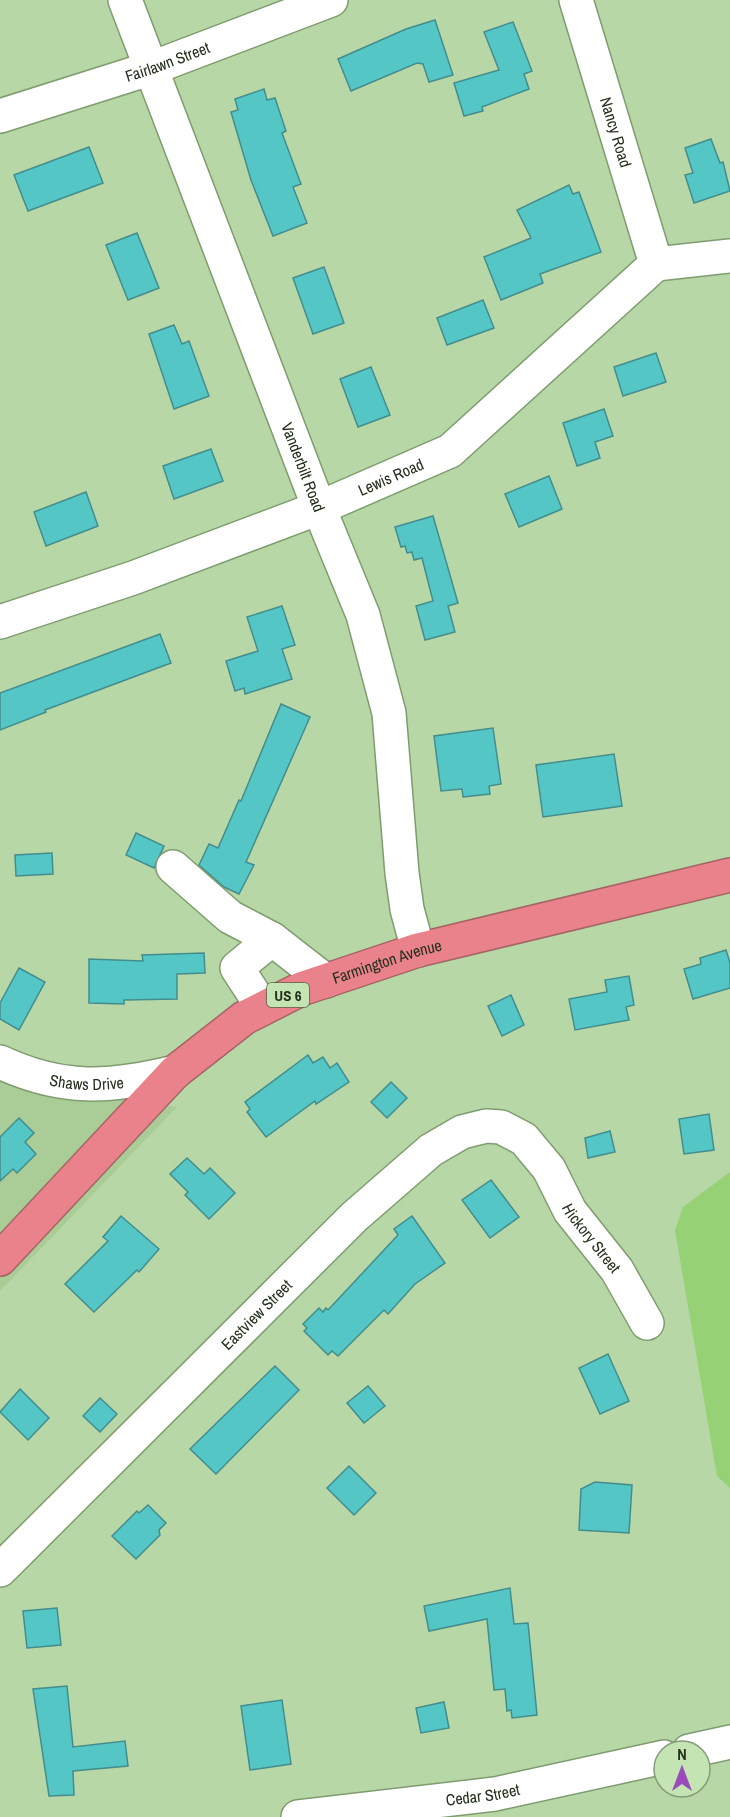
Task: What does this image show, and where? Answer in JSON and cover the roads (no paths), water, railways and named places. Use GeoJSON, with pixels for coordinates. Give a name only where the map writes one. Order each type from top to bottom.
{"type":"FeatureCollection","features":[{"type":"Feature","properties":{"kind":"highway","name":"Farmington Avenue"},"geometry":{"type":"LineString","coordinates":[[0,1259],[175,1072],[244,1018],[301,989],[418,950],[730,874]]}},
{"type":"Feature","properties":{"kind":"street","name":"Vanderbilt Road"},"geometry":{"type":"LineString","coordinates":[[125,0],[319,508],[363,615],[389,713],[402,873],[407,909],[418,950]]}},
{"type":"Feature","properties":{"kind":"street","name":"Fairlawn Street"},"geometry":{"type":"LineString","coordinates":[[0,116],[152,68],[331,0]]}},
{"type":"Feature","properties":{"kind":"street","name":"Nancy Road"},"geometry":{"type":"LineString","coordinates":[[576,0],[656,264]]}},
{"type":"Feature","properties":{"kind":"street"},"geometry":{"type":"LineString","coordinates":[[656,264],[730,256]]}},
{"type":"Feature","properties":{"kind":"street","name":"Lewis Road"},"geometry":{"type":"LineString","coordinates":[[0,622],[133,578],[319,508],[450,451],[656,264]]}},
{"type":"Feature","properties":{"kind":"street"},"geometry":{"type":"LineString","coordinates":[[172,867],[230,917],[272,939],[327,981]]}},
{"type":"Feature","properties":{"kind":"street"},"geometry":{"type":"LineString","coordinates":[[263,1008],[237,968],[272,939]]}},
{"type":"Feature","properties":{"kind":"street","name":"Shaws Drive"},"geometry":{"type":"LineString","coordinates":[[0,1062],[59,1083],[101,1085],[129,1083],[175,1072]]}},
{"type":"Feature","properties":{"kind":"street","name":"Eastview Street"},"geometry":{"type":"LineString","coordinates":[[0,1570],[354,1217],[431,1150],[452,1136],[486,1126],[501,1127],[513,1132],[536,1152]]}},
{"type":"Feature","properties":{"kind":"street","name":"Hickory Street"},"geometry":{"type":"LineString","coordinates":[[536,1152],[549,1169],[563,1201],[617,1270],[647,1323]]}},
{"type":"Feature","properties":{"kind":"street"},"geometry":{"type":"LineString","coordinates":[[712,1746],[730,1742]]}},
{"type":"Feature","properties":{"kind":"street","name":"Cedar Street"},"geometry":{"type":"LineString","coordinates":[[298,1817],[496,1805],[652,1760]]}}]}
